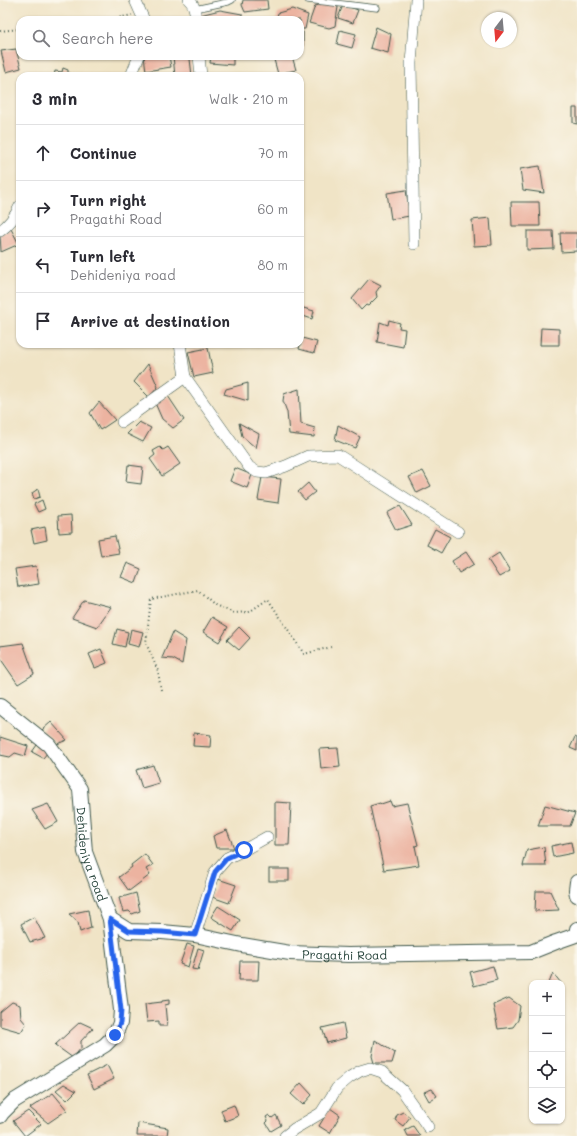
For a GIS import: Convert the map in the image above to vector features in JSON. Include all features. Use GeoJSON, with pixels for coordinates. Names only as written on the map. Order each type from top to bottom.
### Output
{"type":"FeatureCollection","features":[{"type":"Feature","properties":{"kind":"street"},"geometry":{"type":"LineString","coordinates":[[135,0],[142,16]]}},
{"type":"Feature","properties":{"kind":"street"},"geometry":{"type":"LineString","coordinates":[[414,244],[411,63],[416,0]]}},
{"type":"Feature","properties":{"kind":"street"},"geometry":{"type":"LineString","coordinates":[[132,72],[137,60]]}},
{"type":"Feature","properties":{"kind":"street"},"geometry":{"type":"LineString","coordinates":[[199,60],[201,72]]}},
{"type":"Feature","properties":{"kind":"street"},"geometry":{"type":"LineString","coordinates":[[0,231],[8,225],[16,216]]}},
{"type":"Feature","properties":{"kind":"street"},"geometry":{"type":"LineString","coordinates":[[181,348],[185,377],[249,467],[257,472],[266,473],[308,456],[338,455],[458,532]]}},
{"type":"Feature","properties":{"kind":"street"},"geometry":{"type":"LineString","coordinates":[[122,422],[185,377]]}},
{"type":"Feature","properties":{"kind":"street","name":"Dehideniya road"},"geometry":{"type":"LineString","coordinates":[[0,706],[49,745],[80,789],[85,852],[110,919],[121,1010],[120,1023],[115,1035],[105,1045],[14,1102],[0,1116]]}},
{"type":"Feature","properties":{"kind":"street"},"geometry":{"type":"LineString","coordinates":[[195,935],[215,872],[227,858],[267,837]]}},
{"type":"Feature","properties":{"kind":"street"},"geometry":{"type":"LineString","coordinates":[[577,882],[577,895]]}},
{"type":"Feature","properties":{"kind":"street","name":"Pragathi Road"},"geometry":{"type":"LineString","coordinates":[[110,919],[129,931],[195,935],[290,953],[348,955],[531,952],[576,936],[577,929]]}},
{"type":"Feature","properties":{"kind":"street"},"geometry":{"type":"LineString","coordinates":[[286,1136],[294,1129],[321,1113],[337,1088],[350,1077],[360,1070],[370,1068],[382,1072],[402,1090],[428,1128]]}},
{"type":"Feature","properties":{"kind":"lane"},"geometry":{"type":"LineString","coordinates":[[193,10],[232,0]]}},
{"type":"Feature","properties":{"kind":"lane"},"geometry":{"type":"LineString","coordinates":[[308,0],[377,8]]}},
{"type":"Feature","properties":{"kind":"path"},"geometry":{"type":"LineString","coordinates":[[0,30],[16,29]]}},
{"type":"Feature","properties":{"kind":"path"},"geometry":{"type":"LineString","coordinates":[[161,690],[158,671],[146,643],[151,599],[198,590],[215,605],[234,613],[249,612],[268,599],[304,654],[331,647]]}},
{"type":"Feature","properties":{"kind":"building"},"geometry":{"type":"Polygon","coordinates":[[[243,0],[267,0],[268,9],[245,12],[242,5],[243,0]]]}},
{"type":"Feature","properties":{"kind":"building"},"geometry":{"type":"Polygon","coordinates":[[[327,3],[338,7],[335,26],[329,28],[309,23],[315,6],[327,3]]]}},
{"type":"Feature","properties":{"kind":"building"},"geometry":{"type":"Polygon","coordinates":[[[343,5],[358,10],[353,23],[338,18],[343,5]]]}},
{"type":"Feature","properties":{"kind":"building"},"geometry":{"type":"Polygon","coordinates":[[[292,9],[308,15],[305,29],[304,16],[277,16],[278,13],[292,9]]]}},
{"type":"Feature","properties":{"kind":"building"},"geometry":{"type":"Polygon","coordinates":[[[220,10],[242,14],[242,16],[200,16],[220,10]]]}},
{"type":"Feature","properties":{"kind":"building"},"geometry":{"type":"Polygon","coordinates":[[[376,27],[391,34],[388,53],[370,48],[376,27]]]}},
{"type":"Feature","properties":{"kind":"building"},"geometry":{"type":"Polygon","coordinates":[[[340,30],[356,34],[352,48],[337,44],[340,30]]]}},
{"type":"Feature","properties":{"kind":"building"},"geometry":{"type":"Polygon","coordinates":[[[16,49],[16,60],[19,60],[21,68],[6,72],[1,51],[16,49]]]}},
{"type":"Feature","properties":{"kind":"building"},"geometry":{"type":"Polygon","coordinates":[[[145,60],[170,60],[171,67],[146,71],[145,60]]]}},
{"type":"Feature","properties":{"kind":"building"},"geometry":{"type":"Polygon","coordinates":[[[173,60],[190,60],[192,72],[175,72],[173,60]]]}},
{"type":"Feature","properties":{"kind":"building"},"geometry":{"type":"Polygon","coordinates":[[[210,60],[233,60],[233,65],[210,63],[210,60]]]}},
{"type":"Feature","properties":{"kind":"building"},"geometry":{"type":"Polygon","coordinates":[[[274,60],[293,60],[296,70],[277,72],[274,60]]]}},
{"type":"Feature","properties":{"kind":"building"},"geometry":{"type":"Polygon","coordinates":[[[63,68],[68,70],[68,72],[62,72],[63,68]]]}},
{"type":"Feature","properties":{"kind":"building"},"geometry":{"type":"Polygon","coordinates":[[[573,108],[577,108],[577,124],[573,123],[573,108]]]}},
{"type":"Feature","properties":{"kind":"building"},"geometry":{"type":"Polygon","coordinates":[[[540,166],[544,193],[523,190],[520,169],[540,166]]]}},
{"type":"Feature","properties":{"kind":"building"},"geometry":{"type":"Polygon","coordinates":[[[406,190],[410,216],[391,219],[387,193],[406,190]]]}},
{"type":"Feature","properties":{"kind":"building"},"geometry":{"type":"Polygon","coordinates":[[[511,202],[539,202],[540,226],[512,226],[511,202]]]}},
{"type":"Feature","properties":{"kind":"building"},"geometry":{"type":"Polygon","coordinates":[[[490,218],[492,245],[474,246],[472,220],[490,218]]]}},
{"type":"Feature","properties":{"kind":"building"},"geometry":{"type":"Polygon","coordinates":[[[11,229],[16,238],[16,245],[1,252],[0,234],[11,229]]]}},
{"type":"Feature","properties":{"kind":"building"},"geometry":{"type":"Polygon","coordinates":[[[527,231],[553,231],[554,249],[527,250],[527,231]]]}},
{"type":"Feature","properties":{"kind":"building"},"geometry":{"type":"Polygon","coordinates":[[[560,233],[577,233],[577,251],[561,252],[560,233]]]}},
{"type":"Feature","properties":{"kind":"building"},"geometry":{"type":"Polygon","coordinates":[[[369,279],[381,285],[376,292],[377,297],[368,306],[366,305],[361,310],[352,299],[369,279]]]}},
{"type":"Feature","properties":{"kind":"building"},"geometry":{"type":"Polygon","coordinates":[[[304,308],[314,311],[312,319],[304,316],[304,308]]]}},
{"type":"Feature","properties":{"kind":"building"},"geometry":{"type":"Polygon","coordinates":[[[389,320],[400,323],[399,328],[405,329],[403,347],[377,342],[380,322],[388,325],[389,320]]]}},
{"type":"Feature","properties":{"kind":"building"},"geometry":{"type":"Polygon","coordinates":[[[541,328],[559,329],[559,345],[540,345],[541,328]]]}},
{"type":"Feature","properties":{"kind":"building"},"geometry":{"type":"Polygon","coordinates":[[[304,339],[317,342],[314,353],[299,349],[304,348],[304,339]]]}},
{"type":"Feature","properties":{"kind":"building"},"geometry":{"type":"Polygon","coordinates":[[[208,348],[213,373],[194,377],[188,352],[208,348]]]}},
{"type":"Feature","properties":{"kind":"building"},"geometry":{"type":"Polygon","coordinates":[[[148,364],[158,387],[149,397],[134,382],[148,364]]]}},
{"type":"Feature","properties":{"kind":"building"},"geometry":{"type":"Polygon","coordinates":[[[248,383],[248,401],[224,394],[226,389],[248,383]]]}},
{"type":"Feature","properties":{"kind":"building"},"geometry":{"type":"Polygon","coordinates":[[[299,389],[301,424],[315,428],[314,437],[289,434],[287,412],[283,401],[284,394],[299,389]]]}},
{"type":"Feature","properties":{"kind":"building"},"geometry":{"type":"Polygon","coordinates":[[[168,396],[184,420],[173,428],[162,419],[155,403],[168,396]]]}},
{"type":"Feature","properties":{"kind":"building"},"geometry":{"type":"Polygon","coordinates":[[[99,402],[115,420],[100,430],[90,413],[99,402]]]}},
{"type":"Feature","properties":{"kind":"building"},"geometry":{"type":"Polygon","coordinates":[[[139,422],[151,428],[143,442],[127,434],[139,422]]]}},
{"type":"Feature","properties":{"kind":"building"},"geometry":{"type":"Polygon","coordinates":[[[239,423],[259,434],[256,448],[242,436],[239,423]]]}},
{"type":"Feature","properties":{"kind":"building"},"geometry":{"type":"Polygon","coordinates":[[[338,425],[360,437],[355,448],[335,440],[338,425]]]}},
{"type":"Feature","properties":{"kind":"building"},"geometry":{"type":"Polygon","coordinates":[[[160,447],[163,450],[168,447],[180,464],[162,476],[150,459],[155,455],[153,451],[160,447]]]}},
{"type":"Feature","properties":{"kind":"building"},"geometry":{"type":"Polygon","coordinates":[[[128,465],[143,467],[141,484],[126,482],[128,465]]]}},
{"type":"Feature","properties":{"kind":"building"},"geometry":{"type":"Polygon","coordinates":[[[235,468],[252,475],[247,488],[230,481],[235,468]]]}},
{"type":"Feature","properties":{"kind":"building"},"geometry":{"type":"Polygon","coordinates":[[[423,471],[431,486],[417,493],[409,477],[423,471]]]}},
{"type":"Feature","properties":{"kind":"building"},"geometry":{"type":"Polygon","coordinates":[[[262,477],[281,479],[278,503],[258,500],[262,477]]]}},
{"type":"Feature","properties":{"kind":"building"},"geometry":{"type":"Polygon","coordinates":[[[308,483],[315,492],[305,500],[298,492],[308,483]]]}},
{"type":"Feature","properties":{"kind":"building"},"geometry":{"type":"Polygon","coordinates":[[[38,489],[40,497],[34,499],[32,493],[38,489]]]}},
{"type":"Feature","properties":{"kind":"building"},"geometry":{"type":"Polygon","coordinates":[[[42,500],[45,509],[38,512],[34,504],[42,500]]]}},
{"type":"Feature","properties":{"kind":"building"},"geometry":{"type":"Polygon","coordinates":[[[400,506],[412,525],[396,530],[387,513],[400,506]]]}},
{"type":"Feature","properties":{"kind":"building"},"geometry":{"type":"Polygon","coordinates":[[[71,515],[72,532],[59,533],[58,516],[71,515]]]}},
{"type":"Feature","properties":{"kind":"building"},"geometry":{"type":"Polygon","coordinates":[[[45,527],[47,540],[34,543],[31,530],[45,527]]]}},
{"type":"Feature","properties":{"kind":"building"},"geometry":{"type":"Polygon","coordinates":[[[435,529],[450,537],[441,553],[427,545],[435,529]]]}},
{"type":"Feature","properties":{"kind":"building"},"geometry":{"type":"Polygon","coordinates":[[[115,536],[119,553],[101,556],[98,539],[115,536]]]}},
{"type":"Feature","properties":{"kind":"building"},"geometry":{"type":"Polygon","coordinates":[[[466,552],[474,564],[459,573],[452,561],[466,552]]]}},
{"type":"Feature","properties":{"kind":"building"},"geometry":{"type":"Polygon","coordinates":[[[499,553],[510,571],[499,577],[488,560],[499,553]]]}},
{"type":"Feature","properties":{"kind":"building"},"geometry":{"type":"Polygon","coordinates":[[[127,563],[141,569],[136,583],[121,577],[127,563]]]}},
{"type":"Feature","properties":{"kind":"building"},"geometry":{"type":"Polygon","coordinates":[[[36,566],[39,584],[18,587],[15,569],[36,566]]]}},
{"type":"Feature","properties":{"kind":"building"},"geometry":{"type":"Polygon","coordinates":[[[84,600],[111,607],[97,627],[72,618],[84,600]]]}},
{"type":"Feature","properties":{"kind":"building"},"geometry":{"type":"Polygon","coordinates":[[[212,617],[228,627],[219,642],[203,632],[212,617]]]}},
{"type":"Feature","properties":{"kind":"building"},"geometry":{"type":"Polygon","coordinates":[[[239,627],[250,638],[239,650],[227,640],[239,627]]]}},
{"type":"Feature","properties":{"kind":"building"},"geometry":{"type":"Polygon","coordinates":[[[117,629],[128,632],[125,647],[113,644],[117,629]]]}},
{"type":"Feature","properties":{"kind":"building"},"geometry":{"type":"Polygon","coordinates":[[[131,629],[143,632],[139,647],[128,644],[131,629]]]}},
{"type":"Feature","properties":{"kind":"building"},"geometry":{"type":"Polygon","coordinates":[[[173,632],[186,640],[182,664],[173,659],[162,658],[173,632]]]}},
{"type":"Feature","properties":{"kind":"building"},"geometry":{"type":"Polygon","coordinates":[[[23,643],[34,674],[18,684],[0,658],[0,646],[23,643]]]}},
{"type":"Feature","properties":{"kind":"building"},"geometry":{"type":"Polygon","coordinates":[[[101,649],[107,663],[95,668],[89,654],[101,649]]]}},
{"type":"Feature","properties":{"kind":"building"},"geometry":{"type":"Polygon","coordinates":[[[51,722],[67,740],[57,744],[42,730],[51,722]]]}},
{"type":"Feature","properties":{"kind":"building"},"geometry":{"type":"Polygon","coordinates":[[[194,733],[211,735],[210,747],[193,746],[194,733]]]}},
{"type":"Feature","properties":{"kind":"building"},"geometry":{"type":"Polygon","coordinates":[[[0,737],[28,746],[25,756],[15,753],[10,757],[0,755],[0,737]]]}},
{"type":"Feature","properties":{"kind":"building"},"geometry":{"type":"Polygon","coordinates":[[[575,737],[577,738],[577,751],[570,748],[575,737]]]}},
{"type":"Feature","properties":{"kind":"building"},"geometry":{"type":"Polygon","coordinates":[[[37,745],[48,752],[43,758],[32,752],[37,745]]]}},
{"type":"Feature","properties":{"kind":"building"},"geometry":{"type":"Polygon","coordinates":[[[338,748],[340,767],[321,769],[319,749],[338,748]]]}},
{"type":"Feature","properties":{"kind":"building"},"geometry":{"type":"Polygon","coordinates":[[[153,765],[159,783],[142,788],[136,770],[153,765]]]}},
{"type":"Feature","properties":{"kind":"building"},"geometry":{"type":"Polygon","coordinates":[[[390,801],[392,806],[407,803],[418,845],[415,846],[419,865],[384,870],[370,806],[390,801]]]}},
{"type":"Feature","properties":{"kind":"building"},"geometry":{"type":"Polygon","coordinates":[[[275,802],[291,803],[289,845],[275,845],[275,802]]]}},
{"type":"Feature","properties":{"kind":"building"},"geometry":{"type":"Polygon","coordinates":[[[48,804],[58,822],[45,829],[32,810],[48,804]]]}},
{"type":"Feature","properties":{"kind":"building"},"geometry":{"type":"Polygon","coordinates":[[[545,805],[575,813],[570,826],[538,826],[545,805]]]}},
{"type":"Feature","properties":{"kind":"building"},"geometry":{"type":"Polygon","coordinates":[[[227,830],[234,848],[216,848],[213,836],[227,830]]]}},
{"type":"Feature","properties":{"kind":"building"},"geometry":{"type":"Polygon","coordinates":[[[571,842],[573,853],[553,857],[551,846],[571,842]]]}},
{"type":"Feature","properties":{"kind":"building"},"geometry":{"type":"Polygon","coordinates":[[[544,847],[546,866],[523,866],[527,850],[544,847]]]}},
{"type":"Feature","properties":{"kind":"building"},"geometry":{"type":"Polygon","coordinates":[[[145,854],[153,865],[146,869],[150,875],[129,891],[119,877],[145,854]]]}},
{"type":"Feature","properties":{"kind":"building"},"geometry":{"type":"Polygon","coordinates":[[[269,869],[289,869],[289,881],[269,881],[269,869]]]}},
{"type":"Feature","properties":{"kind":"building"},"geometry":{"type":"Polygon","coordinates":[[[218,879],[236,885],[229,903],[212,897],[218,879]]]}},
{"type":"Feature","properties":{"kind":"building"},"geometry":{"type":"Polygon","coordinates":[[[536,891],[550,891],[559,910],[535,911],[536,891]]]}},
{"type":"Feature","properties":{"kind":"building"},"geometry":{"type":"Polygon","coordinates":[[[136,893],[140,911],[132,914],[129,911],[123,912],[119,898],[136,893]]]}},
{"type":"Feature","properties":{"kind":"building"},"geometry":{"type":"Polygon","coordinates":[[[218,906],[240,920],[233,931],[211,917],[218,906]]]}},
{"type":"Feature","properties":{"kind":"building"},"geometry":{"type":"Polygon","coordinates":[[[88,910],[91,928],[80,932],[78,922],[69,914],[88,910]]]}},
{"type":"Feature","properties":{"kind":"building"},"geometry":{"type":"Polygon","coordinates":[[[34,917],[45,938],[30,942],[21,924],[34,917]]]}},
{"type":"Feature","properties":{"kind":"building"},"geometry":{"type":"Polygon","coordinates":[[[187,944],[194,946],[188,967],[180,964],[187,944]]]}},
{"type":"Feature","properties":{"kind":"building"},"geometry":{"type":"Polygon","coordinates":[[[198,948],[204,950],[198,970],[192,969],[198,948]]]}},
{"type":"Feature","properties":{"kind":"building"},"geometry":{"type":"Polygon","coordinates":[[[240,961],[259,961],[258,980],[239,980],[240,961]]]}},
{"type":"Feature","properties":{"kind":"building"},"geometry":{"type":"Polygon","coordinates":[[[493,966],[497,980],[474,986],[470,972],[493,966]]]}},
{"type":"Feature","properties":{"kind":"building"},"geometry":{"type":"Polygon","coordinates":[[[553,973],[559,980],[550,980],[553,973]]]}},
{"type":"Feature","properties":{"kind":"building"},"geometry":{"type":"Polygon","coordinates":[[[509,998],[520,1006],[518,1020],[513,1027],[498,1029],[493,1005],[509,998]]]}},
{"type":"Feature","properties":{"kind":"building"},"geometry":{"type":"Polygon","coordinates":[[[169,1000],[169,1004],[165,1005],[167,1026],[159,1026],[159,1021],[147,1022],[145,1004],[169,1000]]]}},
{"type":"Feature","properties":{"kind":"building"},"geometry":{"type":"Polygon","coordinates":[[[12,1002],[20,1005],[21,1018],[26,1024],[21,1032],[0,1026],[0,1012],[12,1002]]]}},
{"type":"Feature","properties":{"kind":"building"},"geometry":{"type":"Polygon","coordinates":[[[80,1022],[93,1028],[81,1041],[81,1048],[73,1058],[55,1045],[80,1022]]]}},
{"type":"Feature","properties":{"kind":"building"},"geometry":{"type":"Polygon","coordinates":[[[343,1023],[346,1038],[327,1043],[322,1028],[343,1023]]]}},
{"type":"Feature","properties":{"kind":"building"},"geometry":{"type":"Polygon","coordinates":[[[375,1040],[395,1053],[392,1063],[374,1063],[372,1056],[375,1040]]]}},
{"type":"Feature","properties":{"kind":"building"},"geometry":{"type":"Polygon","coordinates":[[[107,1065],[114,1079],[94,1089],[87,1075],[107,1065]]]}},
{"type":"Feature","properties":{"kind":"building"},"geometry":{"type":"Polygon","coordinates":[[[301,1083],[312,1095],[303,1105],[291,1094],[301,1083]]]}},
{"type":"Feature","properties":{"kind":"building"},"geometry":{"type":"Polygon","coordinates":[[[64,1084],[76,1091],[67,1100],[56,1090],[64,1084]]]}},
{"type":"Feature","properties":{"kind":"building"},"geometry":{"type":"Polygon","coordinates":[[[432,1089],[437,1096],[429,1101],[424,1092],[432,1089]]]}},
{"type":"Feature","properties":{"kind":"building"},"geometry":{"type":"Polygon","coordinates":[[[53,1093],[67,1110],[48,1123],[30,1108],[53,1093]]]}},
{"type":"Feature","properties":{"kind":"building"},"geometry":{"type":"Polygon","coordinates":[[[234,1105],[238,1116],[225,1121],[221,1110],[234,1105]]]}},
{"type":"Feature","properties":{"kind":"building"},"geometry":{"type":"Polygon","coordinates":[[[330,1108],[340,1115],[330,1133],[319,1126],[330,1108]]]}},
{"type":"Feature","properties":{"kind":"building"},"geometry":{"type":"Polygon","coordinates":[[[28,1111],[41,1124],[25,1136],[13,1121],[28,1111]]]}},
{"type":"Feature","properties":{"kind":"building"},"geometry":{"type":"Polygon","coordinates":[[[403,1112],[410,1117],[403,1126],[395,1120],[397,1115],[403,1112]]]}},
{"type":"Feature","properties":{"kind":"building"},"geometry":{"type":"Polygon","coordinates":[[[269,1115],[272,1118],[276,1115],[281,1125],[271,1131],[266,1123],[268,1121],[266,1117],[269,1115]]]}},
{"type":"Feature","properties":{"kind":"building"},"geometry":{"type":"Polygon","coordinates":[[[138,1123],[168,1128],[167,1136],[137,1136],[138,1123]]]}},
{"type":"Feature","properties":{"kind":"building"},"geometry":{"type":"Polygon","coordinates":[[[413,1126],[420,1136],[408,1136],[405,1130],[413,1126]]]}},
{"type":"Feature","properties":{"kind":"route"},"geometry":{"type":"LineString","coordinates":[[115,1035],[120,1023],[121,1010],[110,919],[129,931],[195,935],[215,872],[227,858],[244,850]]}}]}
